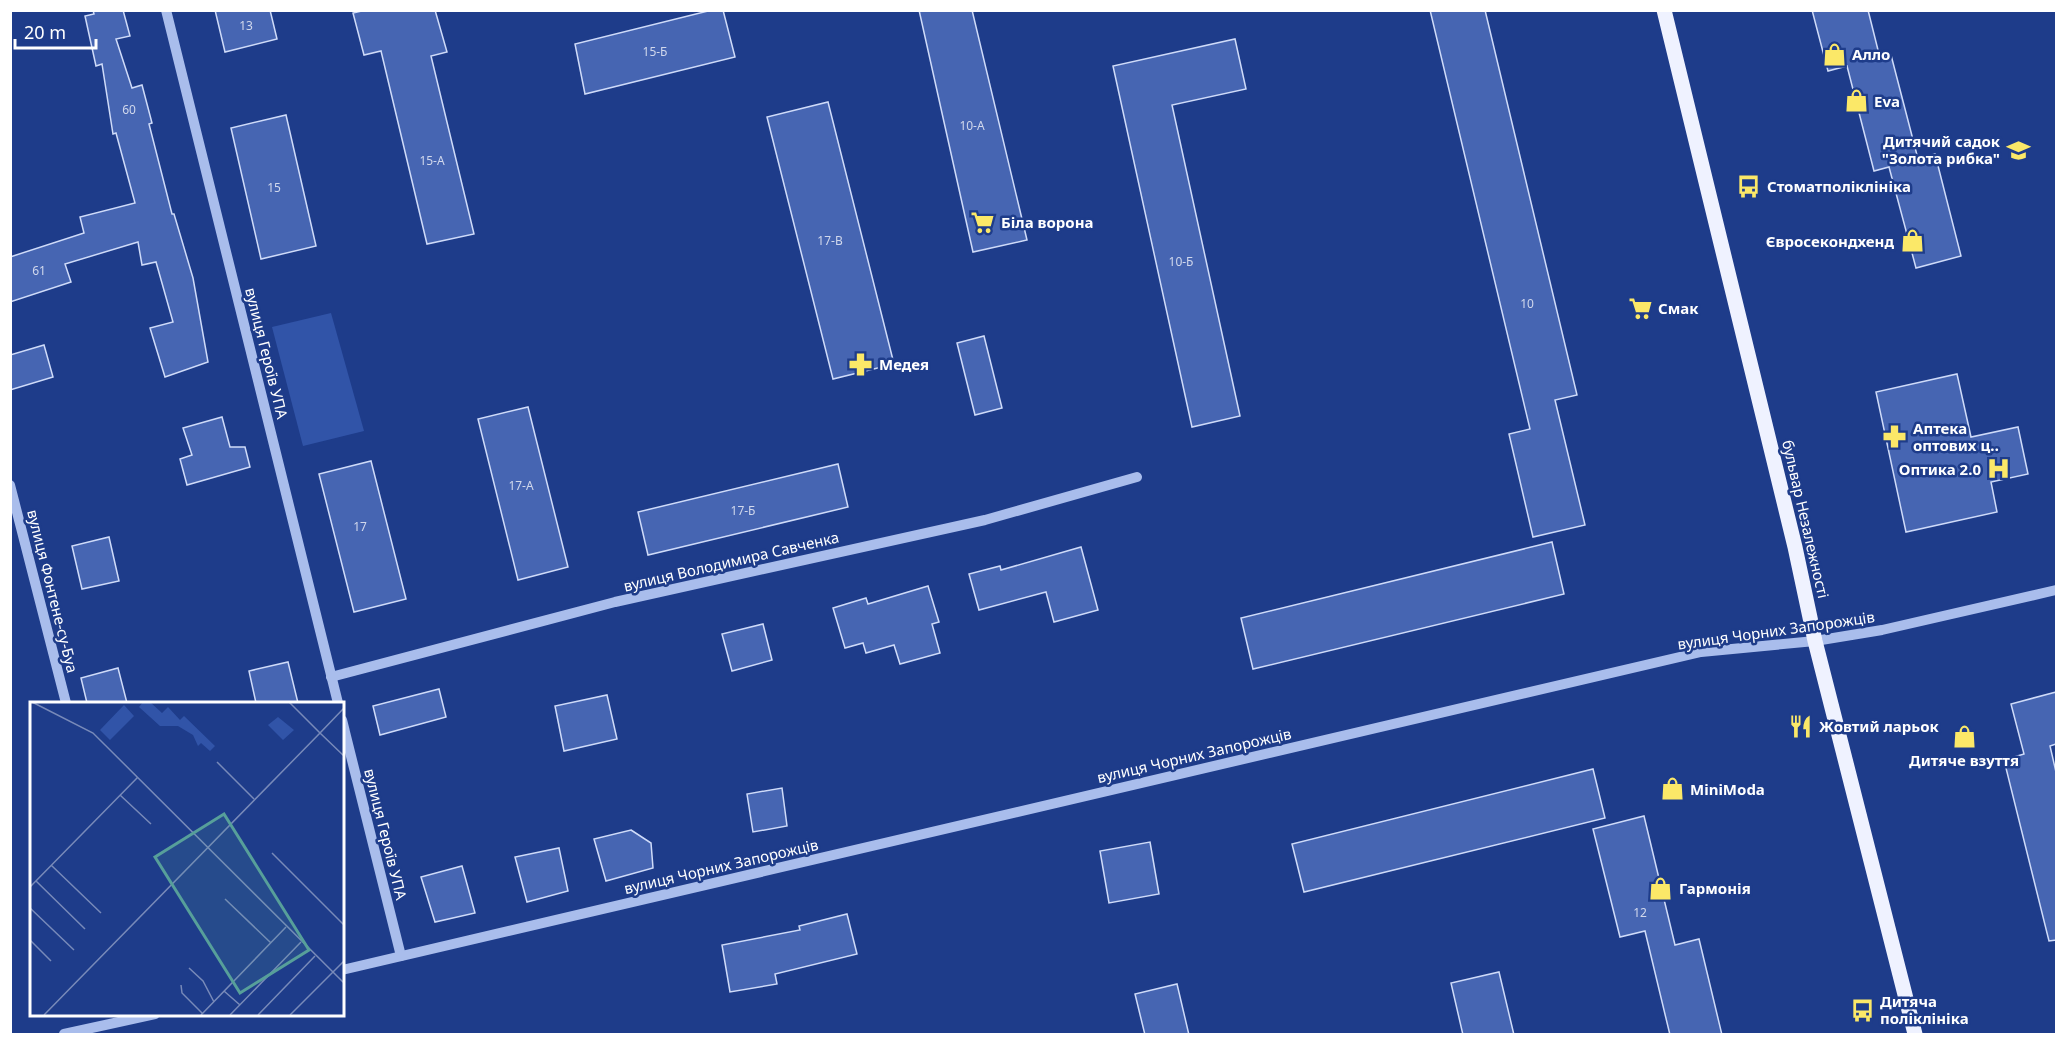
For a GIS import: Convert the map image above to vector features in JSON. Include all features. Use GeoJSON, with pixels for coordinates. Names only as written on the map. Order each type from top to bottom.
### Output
{"type":"FeatureCollection","features":[{"type":"Feature","properties":{"kind":"main road","name":"бульвар Незалежності"},"geometry":{"type":"LineString","coordinates":[[1664,10],[1793,536],[1815,641],[1916,1035]]}},
{"type":"Feature","properties":{"kind":"street","name":"вулиця Героїв УПА"},"geometry":{"type":"LineString","coordinates":[[166,10],[338,702]]}},
{"type":"Feature","properties":{"kind":"street","name":"вулиця Володимира Савченка"},"geometry":{"type":"LineString","coordinates":[[331,676],[615,602],[985,520],[1137,477]]}},
{"type":"Feature","properties":{"kind":"street","name":"вулиця Фонтене-су-Буа"},"geometry":{"type":"LineString","coordinates":[[10,485],[66,702]]}},
{"type":"Feature","properties":{"kind":"street","name":"вулиця Чорних Запорожців"},"geometry":{"type":"LineString","coordinates":[[344,970],[1701,652],[1815,641],[1882,630],[2056,590]]}},
{"type":"Feature","properties":{"kind":"street","name":"вулиця Героїв УПА"},"geometry":{"type":"LineString","coordinates":[[344,728],[401,956]]}},
{"type":"Feature","properties":{"kind":"street"},"geometry":{"type":"LineString","coordinates":[[64,1035],[144,1015]]}},
{"type":"Feature","properties":{"kind":"shaded area"},"geometry":{"type":"Polygon","coordinates":[[[331,313],[364,431],[303,446],[272,327],[331,313]]]}},
{"type":"Feature","properties":{"kind":"building"},"geometry":{"type":"Polygon","coordinates":[[[93,10],[123,10],[130,36],[116,39],[132,88],[142,85],[152,123],[149,124],[172,214],[174,214],[193,278],[208,362],[165,377],[150,328],[173,322],[156,262],[142,265],[138,242],[65,264],[71,282],[10,302],[10,257],[84,233],[80,217],[135,203],[116,133],[113,134],[102,64],[96,66],[85,16],[94,14],[93,10]]]}},
{"type":"Feature","properties":{"kind":"building"},"geometry":{"type":"Polygon","coordinates":[[[215,10],[270,10],[277,39],[225,52],[215,10]]]}},
{"type":"Feature","properties":{"kind":"building"},"geometry":{"type":"Polygon","coordinates":[[[366,10],[435,10],[447,52],[431,56],[474,234],[427,244],[381,51],[364,55],[353,13],[366,10]]]}},
{"type":"Feature","properties":{"kind":"building"},"geometry":{"type":"Polygon","coordinates":[[[712,10],[723,10],[735,57],[585,94],[575,44],[712,10]]]}},
{"type":"Feature","properties":{"kind":"building"},"geometry":{"type":"Polygon","coordinates":[[[919,10],[972,10],[1027,240],[973,252],[919,10]]]}},
{"type":"Feature","properties":{"kind":"building"},"geometry":{"type":"Polygon","coordinates":[[[1430,10],[1485,10],[1577,395],[1555,400],[1585,525],[1533,537],[1509,434],[1530,429],[1430,10]]]}},
{"type":"Feature","properties":{"kind":"building"},"geometry":{"type":"Polygon","coordinates":[[[1812,10],[1868,10],[1880,58],[1891,55],[1918,159],[1935,154],[1961,256],[1916,268],[1889,167],[1874,171],[1847,66],[1828,71],[1812,10]]]}},
{"type":"Feature","properties":{"kind":"building"},"geometry":{"type":"Polygon","coordinates":[[[1235,39],[1246,89],[1172,105],[1240,416],[1192,427],[1113,66],[1235,39]]]}},
{"type":"Feature","properties":{"kind":"building"},"geometry":{"type":"Polygon","coordinates":[[[828,102],[894,364],[833,379],[767,117],[828,102]]]}},
{"type":"Feature","properties":{"kind":"building"},"geometry":{"type":"Polygon","coordinates":[[[286,115],[316,246],[261,259],[231,128],[286,115]]]}},
{"type":"Feature","properties":{"kind":"building"},"geometry":{"type":"Polygon","coordinates":[[[984,336],[1002,408],[975,415],[957,343],[984,336]]]}},
{"type":"Feature","properties":{"kind":"building"},"geometry":{"type":"Polygon","coordinates":[[[44,345],[53,377],[10,390],[10,355],[44,345]]]}},
{"type":"Feature","properties":{"kind":"building"},"geometry":{"type":"Polygon","coordinates":[[[1957,374],[1971,437],[2018,427],[2028,474],[1991,482],[1997,512],[1906,532],[1876,392],[1957,374]]]}},
{"type":"Feature","properties":{"kind":"building"},"geometry":{"type":"Polygon","coordinates":[[[528,407],[568,567],[518,580],[478,419],[528,407]]]}},
{"type":"Feature","properties":{"kind":"building"},"geometry":{"type":"Polygon","coordinates":[[[222,417],[230,447],[245,447],[250,467],[187,485],[180,459],[192,455],[183,428],[222,417]]]}},
{"type":"Feature","properties":{"kind":"building"},"geometry":{"type":"Polygon","coordinates":[[[371,461],[406,599],[354,612],[319,474],[371,461]]]}},
{"type":"Feature","properties":{"kind":"building"},"geometry":{"type":"Polygon","coordinates":[[[838,464],[848,507],[648,555],[638,512],[838,464]]]}},
{"type":"Feature","properties":{"kind":"building"},"geometry":{"type":"Polygon","coordinates":[[[109,537],[119,581],[82,589],[72,546],[109,537]]]}},
{"type":"Feature","properties":{"kind":"building"},"geometry":{"type":"Polygon","coordinates":[[[1552,542],[1564,594],[1253,669],[1241,618],[1552,542]]]}},
{"type":"Feature","properties":{"kind":"building"},"geometry":{"type":"Polygon","coordinates":[[[1081,547],[1098,610],[1054,622],[1046,592],[979,610],[969,574],[1000,566],[1001,570],[1081,547]]]}},
{"type":"Feature","properties":{"kind":"building"},"geometry":{"type":"Polygon","coordinates":[[[928,586],[939,622],[932,624],[940,653],[900,664],[894,645],[866,653],[863,643],[845,648],[833,608],[866,598],[868,604],[928,586]]]}},
{"type":"Feature","properties":{"kind":"building"},"geometry":{"type":"Polygon","coordinates":[[[763,624],[772,660],[732,671],[722,634],[763,624]]]}},
{"type":"Feature","properties":{"kind":"building"},"geometry":{"type":"Polygon","coordinates":[[[288,662],[298,702],[256,702],[249,671],[288,662]]]}},
{"type":"Feature","properties":{"kind":"building"},"geometry":{"type":"Polygon","coordinates":[[[118,668],[127,702],[87,702],[81,678],[118,668]]]}},
{"type":"Feature","properties":{"kind":"building"},"geometry":{"type":"Polygon","coordinates":[[[439,689],[446,717],[380,735],[373,706],[439,689]]]}},
{"type":"Feature","properties":{"kind":"building"},"geometry":{"type":"Polygon","coordinates":[[[2056,692],[2056,744],[2050,746],[2056,772],[2056,940],[2049,941],[2004,760],[2024,754],[2011,704],[2056,692]]]}},
{"type":"Feature","properties":{"kind":"building"},"geometry":{"type":"Polygon","coordinates":[[[607,695],[617,739],[564,751],[555,706],[607,695]]]}},
{"type":"Feature","properties":{"kind":"building"},"geometry":{"type":"Polygon","coordinates":[[[1593,769],[1605,818],[1304,892],[1292,844],[1593,769]]]}},
{"type":"Feature","properties":{"kind":"building"},"geometry":{"type":"Polygon","coordinates":[[[782,788],[787,826],[753,832],[747,794],[782,788]]]}},
{"type":"Feature","properties":{"kind":"building"},"geometry":{"type":"Polygon","coordinates":[[[1644,816],[1675,945],[1699,939],[1722,1035],[1670,1035],[1645,931],[1620,937],[1593,829],[1644,816]]]}},
{"type":"Feature","properties":{"kind":"building"},"geometry":{"type":"Polygon","coordinates":[[[631,830],[651,843],[653,868],[606,881],[594,839],[631,830]]]}},
{"type":"Feature","properties":{"kind":"building"},"geometry":{"type":"Polygon","coordinates":[[[1150,842],[1159,894],[1109,903],[1100,851],[1150,842]]]}},
{"type":"Feature","properties":{"kind":"building"},"geometry":{"type":"Polygon","coordinates":[[[559,848],[568,891],[527,902],[515,857],[559,848]]]}},
{"type":"Feature","properties":{"kind":"building"},"geometry":{"type":"Polygon","coordinates":[[[462,866],[475,913],[435,922],[421,877],[462,866]]]}},
{"type":"Feature","properties":{"kind":"building"},"geometry":{"type":"Polygon","coordinates":[[[847,914],[857,954],[775,974],[777,984],[730,992],[722,945],[800,930],[799,926],[847,914]]]}},
{"type":"Feature","properties":{"kind":"building"},"geometry":{"type":"Polygon","coordinates":[[[1499,972],[1514,1035],[1463,1035],[1451,983],[1499,972]]]}},
{"type":"Feature","properties":{"kind":"building"},"geometry":{"type":"Polygon","coordinates":[[[1177,984],[1189,1035],[1145,1035],[1135,994],[1177,984]]]}},
{"type":"Feature","properties":{"kind":"place","name":"Алло"},"geometry":{"type":"Point","coordinates":[1834,54]}},
{"type":"Feature","properties":{"kind":"place","name":"Eva"},"geometry":{"type":"Point","coordinates":[1856,101]}},
{"type":"Feature","properties":{"kind":"place","name":"Дитячий садок \"Золота рибка\""},"geometry":{"type":"Point","coordinates":[2018,150]}},
{"type":"Feature","properties":{"kind":"place","name":"Стоматполіклініка"},"geometry":{"type":"Point","coordinates":[1749,186]}},
{"type":"Feature","properties":{"kind":"place","name":"Біла ворона"},"geometry":{"type":"Point","coordinates":[983,222]}},
{"type":"Feature","properties":{"kind":"place","name":"Євросекондхенд"},"geometry":{"type":"Point","coordinates":[1912,241]}},
{"type":"Feature","properties":{"kind":"place","name":"Смак"},"geometry":{"type":"Point","coordinates":[1640,308]}},
{"type":"Feature","properties":{"kind":"place","name":"Медея"},"geometry":{"type":"Point","coordinates":[861,364]}},
{"type":"Feature","properties":{"kind":"place","name":"Аптека оптових ц‥"},"geometry":{"type":"Point","coordinates":[1895,437]}},
{"type":"Feature","properties":{"kind":"place","name":"Оптика 2.0"},"geometry":{"type":"Point","coordinates":[1999,469]}},
{"type":"Feature","properties":{"kind":"place","name":"Жовтий ларьок"},"geometry":{"type":"Point","coordinates":[1801,726]}},
{"type":"Feature","properties":{"kind":"place","name":"Дитяче взуття"},"geometry":{"type":"Point","coordinates":[1964,736]}},
{"type":"Feature","properties":{"kind":"place","name":"MiniModa"},"geometry":{"type":"Point","coordinates":[1672,789]}},
{"type":"Feature","properties":{"kind":"place","name":"Гармонія"},"geometry":{"type":"Point","coordinates":[1661,888]}},
{"type":"Feature","properties":{"kind":"place","name":"Дитяча поліклініка"},"geometry":{"type":"Point","coordinates":[1862,1010]}}]}
